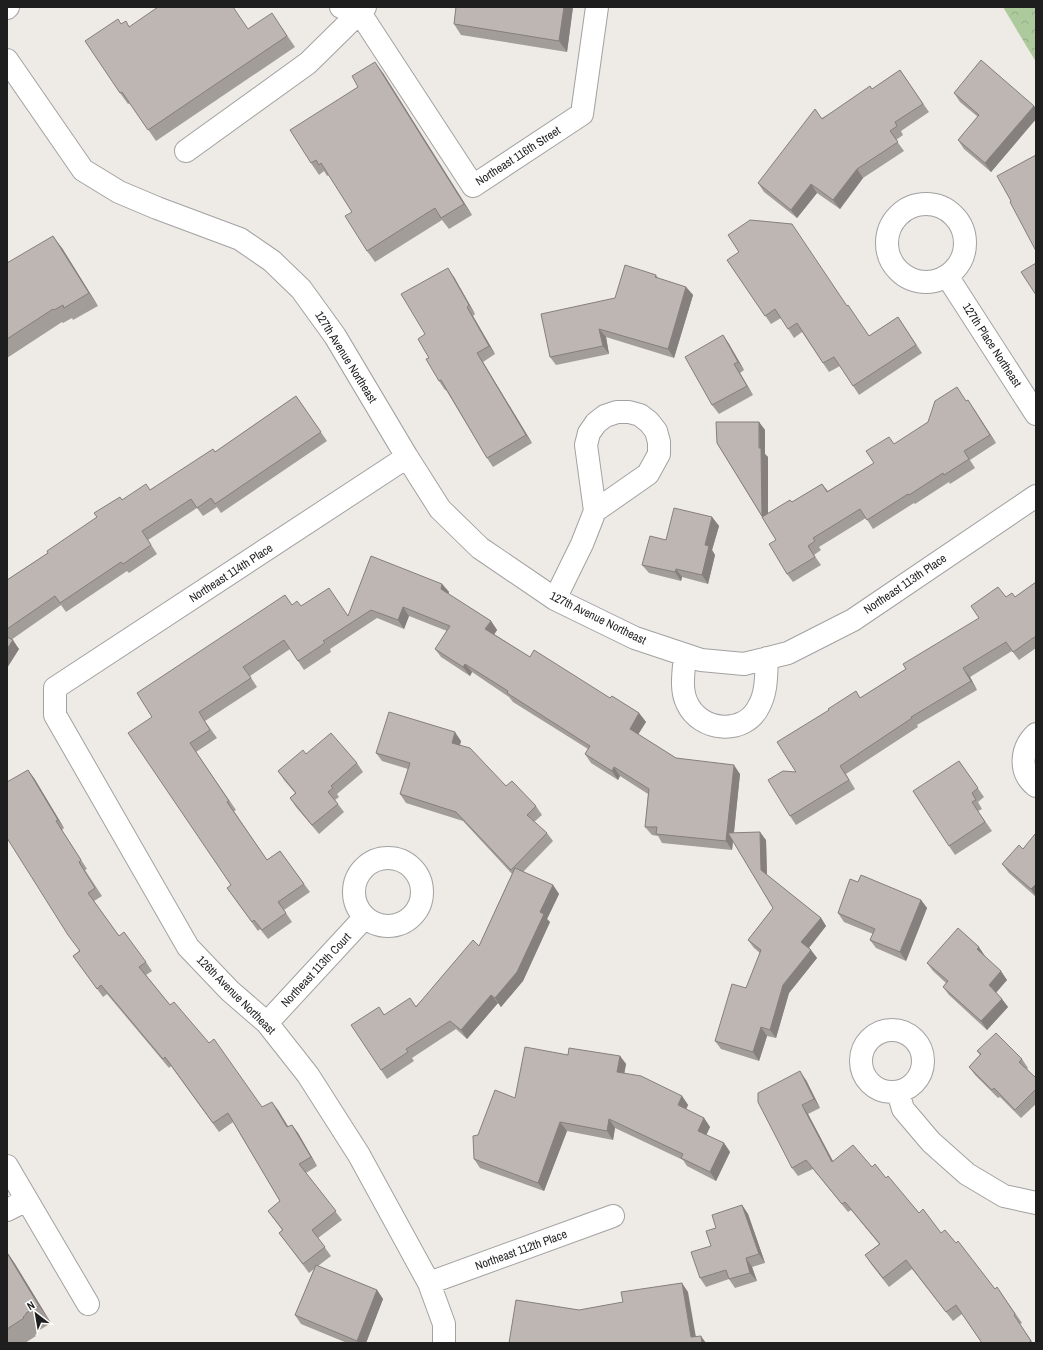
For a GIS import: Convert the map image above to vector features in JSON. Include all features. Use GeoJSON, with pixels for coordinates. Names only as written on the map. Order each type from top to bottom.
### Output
{"type":"FeatureCollection","features":[{"type":"Feature","properties":{"kind":"street","name":"Northeast 116th Street"},"geometry":{"type":"LineString","coordinates":[[355,9],[473,186],[582,114],[597,7]]}},
{"type":"Feature","properties":{"kind":"street"},"geometry":{"type":"LineString","coordinates":[[186,150],[308,63],[355,9]]}},
{"type":"Feature","properties":{"kind":"street","name":"127th Avenue Northeast"},"geometry":{"type":"LineString","coordinates":[[7,60],[83,170],[119,192],[240,239],[272,261],[301,289],[335,336],[407,457],[440,509],[480,548],[555,599],[635,638],[693,657]]}},
{"type":"Feature","properties":{"kind":"street","name":"127th Place Northeast"},"geometry":{"type":"LineString","coordinates":[[948,276],[1036,414]]}},
{"type":"Feature","properties":{"kind":"street","name":"Northeast 114th Place"},"geometry":{"type":"LineString","coordinates":[[55,688],[407,457]]}},
{"type":"Feature","properties":{"kind":"street","name":"Northeast 113th Place"},"geometry":{"type":"LineString","coordinates":[[693,657],[744,664],[788,652],[852,620],[1036,496]]}},
{"type":"Feature","properties":{"kind":"street"},"geometry":{"type":"LineString","coordinates":[[555,599],[582,544],[595,512]]}},
{"type":"Feature","properties":{"kind":"street"},"geometry":{"type":"LineString","coordinates":[[693,657],[684,692],[687,703],[692,712],[701,720],[710,725],[721,727],[742,723],[759,708],[763,698],[766,658]]}},
{"type":"Feature","properties":{"kind":"street","name":"126th Avenue Northeast"},"geometry":{"type":"LineString","coordinates":[[55,688],[55,714],[188,947],[230,991],[267,1023],[308,1075],[359,1155],[429,1283],[444,1324],[444,1343]]}},
{"type":"Feature","properties":{"kind":"street"},"geometry":{"type":"LineString","coordinates":[[1036,734],[1030,739],[1025,749],[1023,761],[1026,773],[1032,783],[1036,786]]}},
{"type":"Feature","properties":{"kind":"street","name":"Northeast 113th Court"},"geometry":{"type":"LineString","coordinates":[[267,1023],[365,917]]}},
{"type":"Feature","properties":{"kind":"street"},"geometry":{"type":"LineString","coordinates":[[898,1092],[903,1109],[931,1142],[966,1174],[1004,1196],[1036,1202]]}},
{"type":"Feature","properties":{"kind":"street"},"geometry":{"type":"LineString","coordinates":[[7,1166],[88,1304]]}},
{"type":"Feature","properties":{"kind":"street"},"geometry":{"type":"LineString","coordinates":[[7,1210],[27,1200]]}},
{"type":"Feature","properties":{"kind":"street","name":"Northeast 112th Place"},"geometry":{"type":"LineString","coordinates":[[429,1283],[613,1216]]}},
{"type":"Feature","properties":{"kind":"green space"},"geometry":{"type":"Polygon","coordinates":[[[1003,7],[1036,7],[1036,62],[1003,7]]]}},
{"type":"Feature","properties":{"kind":"building"},"geometry":{"type":"Polygon","coordinates":[[[158,7],[233,7],[248,29],[272,13],[287,36],[148,130],[122,92],[120,93],[85,41],[118,19],[121,24],[126,21],[129,27],[158,7]]]}},
{"type":"Feature","properties":{"kind":"building"},"geometry":{"type":"Polygon","coordinates":[[[456,7],[564,7],[559,41],[454,24],[456,7]]]}},
{"type":"Feature","properties":{"kind":"building"},"geometry":{"type":"Polygon","coordinates":[[[981,60],[1034,106],[985,163],[958,140],[979,115],[954,93],[981,60]]]}},
{"type":"Feature","properties":{"kind":"building"},"geometry":{"type":"Polygon","coordinates":[[[375,62],[464,204],[441,218],[435,208],[367,251],[345,216],[352,212],[321,163],[319,165],[316,160],[311,163],[290,130],[358,87],[352,76],[375,62]]]}},
{"type":"Feature","properties":{"kind":"building"},"geometry":{"type":"Polygon","coordinates":[[[900,70],[923,104],[895,122],[897,126],[890,131],[898,142],[857,169],[833,200],[811,184],[791,210],[758,183],[815,109],[822,119],[870,86],[872,89],[900,70]]]}},
{"type":"Feature","properties":{"kind":"building"},"geometry":{"type":"Polygon","coordinates":[[[1036,155],[1036,251],[997,176],[1036,155]]]}},
{"type":"Feature","properties":{"kind":"building"},"geometry":{"type":"Polygon","coordinates":[[[750,220],[792,224],[869,336],[898,317],[916,345],[853,386],[834,357],[823,363],[797,323],[788,329],[775,309],[765,316],[727,260],[739,252],[728,235],[750,220]]]}},
{"type":"Feature","properties":{"kind":"building"},"geometry":{"type":"Polygon","coordinates":[[[53,236],[89,293],[64,308],[63,305],[54,310],[53,309],[7,339],[7,263],[53,236]]]}},
{"type":"Feature","properties":{"kind":"building"},"geometry":{"type":"Polygon","coordinates":[[[1036,263],[1036,295],[1021,272],[1036,263]]]}},
{"type":"Feature","properties":{"kind":"building"},"geometry":{"type":"Polygon","coordinates":[[[625,265],[686,287],[668,349],[599,329],[603,346],[550,357],[541,314],[615,298],[625,265]]]}},
{"type":"Feature","properties":{"kind":"building"},"geometry":{"type":"Polygon","coordinates":[[[448,268],[469,305],[467,307],[489,346],[477,353],[526,435],[487,458],[441,380],[439,381],[426,359],[429,358],[418,339],[425,334],[401,294],[448,268]]]}},
{"type":"Feature","properties":{"kind":"building"},"geometry":{"type":"Polygon","coordinates":[[[723,335],[738,362],[734,364],[747,386],[712,405],[685,357],[723,335]]]}},
{"type":"Feature","properties":{"kind":"building"},"geometry":{"type":"Polygon","coordinates":[[[957,387],[966,401],[968,400],[990,435],[964,451],[969,459],[944,475],[943,473],[867,520],[860,509],[813,538],[815,541],[808,546],[815,557],[787,574],[769,544],[776,540],[762,517],[790,500],[792,502],[822,484],[827,492],[874,463],[866,451],[889,437],[894,444],[928,422],[935,401],[957,387]]]}},
{"type":"Feature","properties":{"kind":"building"},"geometry":{"type":"Polygon","coordinates":[[[296,396],[321,432],[215,504],[211,498],[197,508],[191,499],[142,531],[151,545],[123,564],[121,562],[60,603],[55,596],[7,629],[7,580],[48,553],[47,551],[97,517],[94,513],[120,497],[122,500],[146,484],[150,490],[213,449],[215,452],[296,396]]]}},
{"type":"Feature","properties":{"kind":"building"},"geometry":{"type":"Polygon","coordinates":[[[716,422],[759,422],[762,516],[717,443],[716,422]]]}},
{"type":"Feature","properties":{"kind":"building"},"geometry":{"type":"Polygon","coordinates":[[[674,508],[712,517],[705,545],[709,546],[702,575],[676,569],[675,572],[642,565],[650,536],[666,540],[674,508]]]}},
{"type":"Feature","properties":{"kind":"building"},"geometry":{"type":"Polygon","coordinates":[[[371,556],[442,584],[441,589],[491,621],[485,629],[530,657],[534,650],[610,698],[612,696],[639,713],[630,729],[676,758],[734,765],[726,841],[656,834],[657,827],[645,827],[649,789],[614,767],[612,771],[585,754],[590,746],[507,693],[508,691],[465,664],[463,667],[435,649],[450,626],[403,607],[398,620],[371,610],[323,641],[325,643],[298,661],[284,640],[243,667],[251,678],[199,712],[210,730],[190,743],[229,801],[227,802],[267,860],[280,851],[304,884],[278,902],[286,913],[262,930],[254,920],[252,922],[227,888],[231,885],[128,733],[152,717],[137,693],[285,595],[292,605],[297,601],[301,606],[329,588],[348,616],[371,556]]]}},
{"type":"Feature","properties":{"kind":"building"},"geometry":{"type":"Polygon","coordinates":[[[1036,582],[1036,636],[1013,652],[1006,642],[963,668],[971,681],[911,717],[912,718],[840,766],[849,780],[790,816],[768,780],[783,771],[796,772],[777,742],[829,710],[828,709],[856,691],[860,698],[906,669],[903,664],[979,618],[971,606],[998,587],[1006,597],[1012,593],[1015,597],[1036,582]]]}},
{"type":"Feature","properties":{"kind":"building"},"geometry":{"type":"Polygon","coordinates":[[[7,637],[13,640],[7,649],[7,637]]]}},
{"type":"Feature","properties":{"kind":"building"},"geometry":{"type":"Polygon","coordinates":[[[389,712],[455,732],[452,743],[470,748],[506,786],[512,781],[536,806],[527,815],[547,833],[511,870],[456,812],[400,794],[410,763],[376,753],[389,712]]]}},
{"type":"Feature","properties":{"kind":"building"},"geometry":{"type":"Polygon","coordinates":[[[331,733],[357,763],[331,786],[333,788],[328,792],[338,804],[312,825],[290,798],[296,793],[278,771],[303,750],[306,754],[331,733]]]}},
{"type":"Feature","properties":{"kind":"building"},"geometry":{"type":"Polygon","coordinates":[[[959,761],[978,788],[972,793],[976,800],[972,802],[985,822],[949,846],[913,791],[959,761]]]}},
{"type":"Feature","properties":{"kind":"building"},"geometry":{"type":"Polygon","coordinates":[[[28,770],[58,820],[56,821],[81,860],[79,862],[95,888],[88,893],[119,936],[124,932],[146,962],[139,967],[170,1005],[174,1002],[209,1043],[214,1039],[262,1107],[272,1102],[287,1127],[292,1125],[311,1157],[299,1164],[336,1211],[312,1230],[325,1247],[303,1264],[279,1233],[283,1230],[268,1211],[280,1201],[228,1113],[213,1123],[165,1057],[163,1059],[101,985],[97,989],[73,956],[80,951],[68,935],[7,838],[7,782],[28,770]]]}},
{"type":"Feature","properties":{"kind":"building"},"geometry":{"type":"Polygon","coordinates":[[[760,832],[761,870],[821,918],[801,942],[811,950],[783,985],[770,1030],[761,1027],[753,1052],[715,1041],[732,984],[746,988],[761,950],[748,940],[773,908],[728,833],[760,832]]]}},
{"type":"Feature","properties":{"kind":"building"},"geometry":{"type":"Polygon","coordinates":[[[1035,834],[1036,886],[1035,885],[1031,889],[1002,864],[1019,845],[1023,849],[1035,834]]]}},
{"type":"Feature","properties":{"kind":"building"},"geometry":{"type":"Polygon","coordinates":[[[515,868],[553,885],[540,912],[544,914],[517,972],[495,998],[491,995],[461,1030],[450,1021],[406,1049],[408,1052],[381,1070],[351,1025],[379,1007],[384,1015],[410,998],[416,1007],[473,940],[479,946],[515,868]]]}},
{"type":"Feature","properties":{"kind":"building"},"geometry":{"type":"Polygon","coordinates":[[[861,875],[921,900],[900,952],[870,940],[875,929],[838,913],[850,879],[858,882],[861,875]]]}},
{"type":"Feature","properties":{"kind":"building"},"geometry":{"type":"Polygon","coordinates":[[[958,928],[979,947],[977,949],[1001,971],[989,985],[1002,999],[981,1021],[943,987],[948,981],[927,963],[958,928]]]}},
{"type":"Feature","properties":{"kind":"building"},"geometry":{"type":"Polygon","coordinates":[[[996,1033],[1022,1059],[1019,1062],[1036,1078],[1036,1089],[1015,1110],[994,1088],[992,1090],[969,1067],[981,1054],[977,1051],[996,1033]]]}},
{"type":"Feature","properties":{"kind":"building"},"geometry":{"type":"Polygon","coordinates":[[[525,1047],[568,1055],[569,1048],[620,1056],[617,1072],[641,1076],[682,1096],[678,1105],[704,1118],[698,1131],[724,1143],[710,1172],[681,1158],[683,1154],[609,1119],[607,1131],[560,1122],[538,1183],[474,1159],[473,1136],[478,1135],[495,1090],[515,1098],[525,1047]]]}},
{"type":"Feature","properties":{"kind":"building"},"geometry":{"type":"Polygon","coordinates":[[[800,1071],[814,1099],[802,1105],[832,1162],[853,1145],[872,1167],[875,1164],[886,1178],[888,1176],[919,1213],[923,1209],[941,1233],[945,1230],[956,1243],[958,1241],[995,1289],[997,1287],[1031,1341],[1028,1343],[982,1343],[956,1305],[946,1312],[906,1260],[883,1278],[865,1255],[880,1244],[845,1202],[842,1204],[806,1160],[792,1168],[758,1102],[758,1093],[800,1071]]]}},
{"type":"Feature","properties":{"kind":"building"},"geometry":{"type":"Polygon","coordinates":[[[742,1205],[759,1254],[746,1258],[750,1273],[729,1279],[726,1270],[700,1278],[691,1252],[711,1246],[706,1231],[716,1228],[712,1215],[742,1205]]]}},
{"type":"Feature","properties":{"kind":"building"},"geometry":{"type":"Polygon","coordinates":[[[7,1253],[39,1306],[26,1313],[23,1317],[24,1318],[7,1329],[7,1253]]]}},
{"type":"Feature","properties":{"kind":"building"},"geometry":{"type":"Polygon","coordinates":[[[316,1265],[377,1290],[357,1341],[295,1315],[316,1265]]]}},
{"type":"Feature","properties":{"kind":"building"},"geometry":{"type":"Polygon","coordinates":[[[682,1283],[691,1337],[701,1336],[702,1343],[509,1343],[516,1300],[579,1310],[623,1302],[621,1292],[682,1283]]]}}]}
